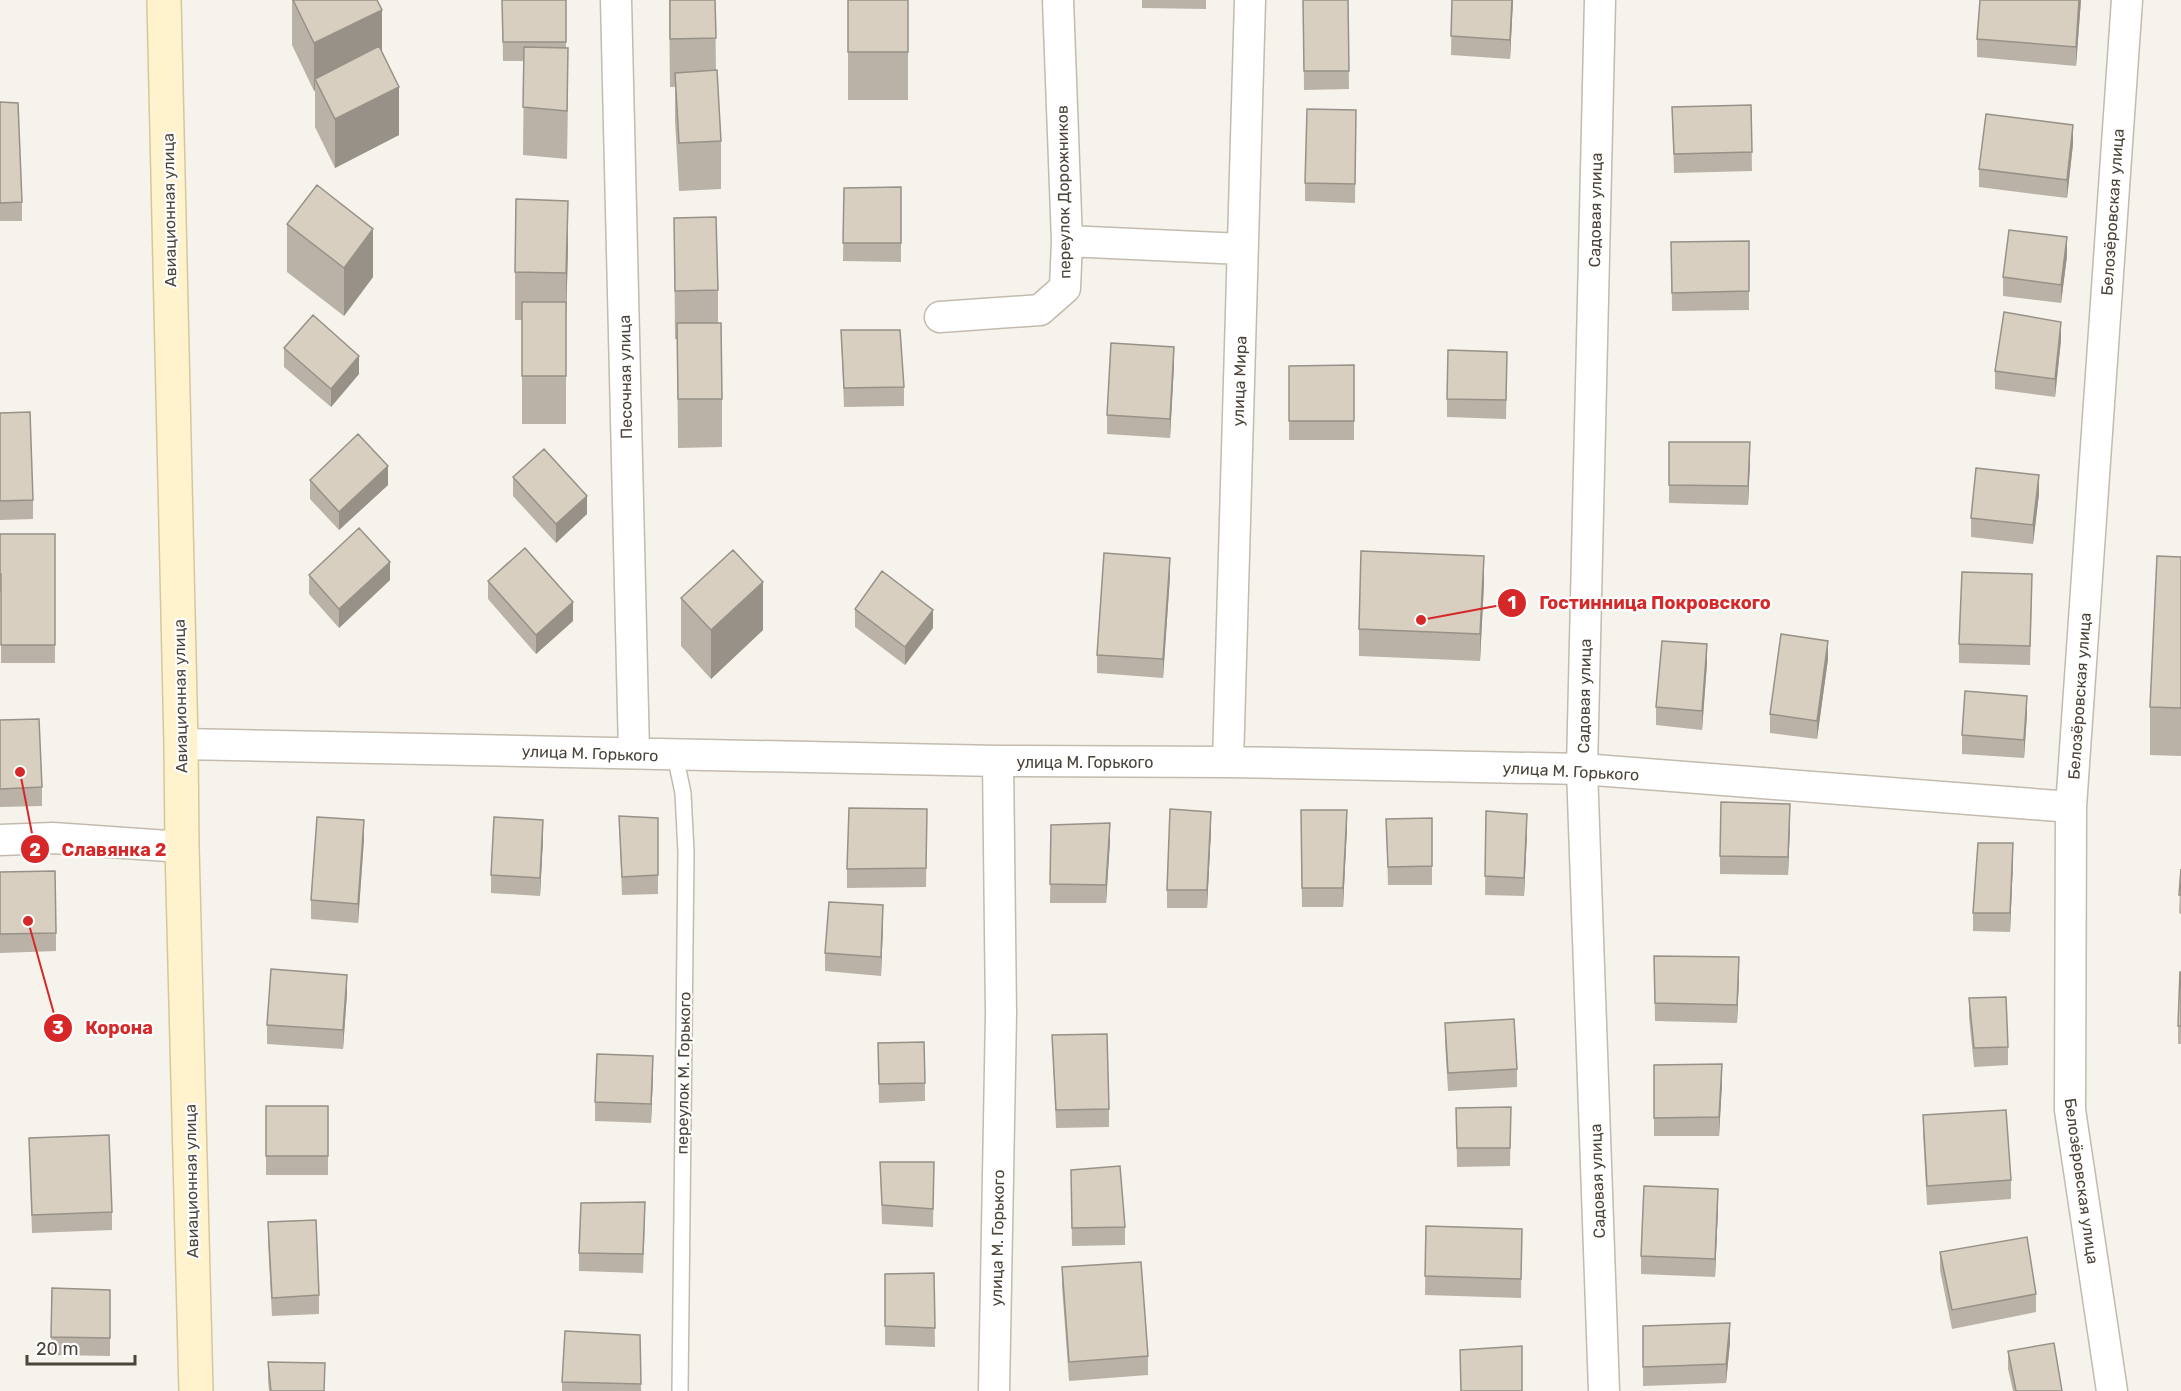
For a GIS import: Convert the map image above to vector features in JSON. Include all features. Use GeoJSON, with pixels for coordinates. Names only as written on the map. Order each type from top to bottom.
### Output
{"type":"FeatureCollection","features":[{"type":"Feature","properties":{"kind":"main road","name":"Авиационная улица"},"geometry":{"type":"LineString","coordinates":[[164,0],[196,1391]]}},
{"type":"Feature","properties":{"kind":"street","name":"Песочная улица"},"geometry":{"type":"LineString","coordinates":[[616,0],[634,753]]}},
{"type":"Feature","properties":{"kind":"street","name":"переулок Дорожников"},"geometry":{"type":"LineString","coordinates":[[940,317],[1040,310],[1065,288],[1067,241],[1058,0]]}},
{"type":"Feature","properties":{"kind":"street","name":"улица Мира"},"geometry":{"type":"LineString","coordinates":[[1228,762],[1250,0]]}},
{"type":"Feature","properties":{"kind":"street","name":"Садовая улица"},"geometry":{"type":"LineString","coordinates":[[1600,0],[1582,769],[1604,1391]]}},
{"type":"Feature","properties":{"kind":"street","name":"Белозёровская улица"},"geometry":{"type":"LineString","coordinates":[[2112,1391],[2070,1110],[2071,807],[2127,0]]}},
{"type":"Feature","properties":{"kind":"street"},"geometry":{"type":"LineString","coordinates":[[1067,241],[1242,249]]}},
{"type":"Feature","properties":{"kind":"street","name":"улица М. Горького"},"geometry":{"type":"LineString","coordinates":[[182,744],[998,762],[1228,762],[1582,769],[2071,807]]}},
{"type":"Feature","properties":{"kind":"street","name":"улица М. Горького"},"geometry":{"type":"LineString","coordinates":[[994,1391],[1001,1014],[998,762]]}},
{"type":"Feature","properties":{"kind":"street"},"geometry":{"type":"LineString","coordinates":[[0,840],[52,838],[182,846]]}},
{"type":"Feature","properties":{"kind":"lane","name":"переулок М. Горького"},"geometry":{"type":"LineString","coordinates":[[675,755],[682,794],[686,852],[680,1391]]}},
{"type":"Feature","properties":{"kind":"building"},"geometry":{"type":"Polygon","coordinates":[[[293,0],[377,0],[382,10],[314,43],[293,0]]]}},
{"type":"Feature","properties":{"kind":"building"},"geometry":{"type":"Polygon","coordinates":[[[502,0],[566,0],[566,42],[503,42],[502,0]]]}},
{"type":"Feature","properties":{"kind":"building"},"geometry":{"type":"Polygon","coordinates":[[[670,0],[715,0],[716,38],[670,39],[670,0]]]}},
{"type":"Feature","properties":{"kind":"building"},"geometry":{"type":"Polygon","coordinates":[[[848,0],[908,0],[908,52],[848,52],[848,0]]]}},
{"type":"Feature","properties":{"kind":"building"},"geometry":{"type":"Polygon","coordinates":[[[1303,0],[1348,0],[1349,71],[1304,71],[1303,0]]]}},
{"type":"Feature","properties":{"kind":"building"},"geometry":{"type":"Polygon","coordinates":[[[1452,0],[1512,0],[1510,40],[1451,36],[1452,0]]]}},
{"type":"Feature","properties":{"kind":"building"},"geometry":{"type":"Polygon","coordinates":[[[1980,0],[2079,0],[2076,47],[1977,39],[1980,0]]]}},
{"type":"Feature","properties":{"kind":"building"},"geometry":{"type":"Polygon","coordinates":[[[379,46],[399,87],[335,119],[315,79],[379,46]]]}},
{"type":"Feature","properties":{"kind":"building"},"geometry":{"type":"Polygon","coordinates":[[[524,47],[568,48],[567,111],[523,107],[524,47]]]}},
{"type":"Feature","properties":{"kind":"building"},"geometry":{"type":"Polygon","coordinates":[[[717,70],[721,141],[679,143],[675,73],[717,70]]]}},
{"type":"Feature","properties":{"kind":"building"},"geometry":{"type":"Polygon","coordinates":[[[0,102],[18,103],[22,202],[0,203],[0,102]]]}},
{"type":"Feature","properties":{"kind":"building"},"geometry":{"type":"Polygon","coordinates":[[[1751,105],[1752,152],[1674,154],[1672,107],[1751,105]]]}},
{"type":"Feature","properties":{"kind":"building"},"geometry":{"type":"Polygon","coordinates":[[[1307,109],[1356,110],[1355,184],[1305,183],[1307,109]]]}},
{"type":"Feature","properties":{"kind":"building"},"geometry":{"type":"Polygon","coordinates":[[[1986,114],[2073,125],[2067,180],[1979,169],[1986,114]]]}},
{"type":"Feature","properties":{"kind":"building"},"geometry":{"type":"Polygon","coordinates":[[[317,185],[373,229],[344,268],[287,224],[317,185]]]}},
{"type":"Feature","properties":{"kind":"building"},"geometry":{"type":"Polygon","coordinates":[[[901,187],[901,243],[843,243],[844,188],[901,187]]]}},
{"type":"Feature","properties":{"kind":"building"},"geometry":{"type":"Polygon","coordinates":[[[516,199],[568,201],[566,273],[515,272],[516,199]]]}},
{"type":"Feature","properties":{"kind":"building"},"geometry":{"type":"Polygon","coordinates":[[[716,217],[718,290],[675,291],[674,218],[716,217]]]}},
{"type":"Feature","properties":{"kind":"building"},"geometry":{"type":"Polygon","coordinates":[[[2009,230],[2067,237],[2061,285],[2003,277],[2009,230]]]}},
{"type":"Feature","properties":{"kind":"building"},"geometry":{"type":"Polygon","coordinates":[[[1749,241],[1749,291],[1672,293],[1671,242],[1749,241]]]}},
{"type":"Feature","properties":{"kind":"building"},"geometry":{"type":"Polygon","coordinates":[[[522,302],[566,302],[566,376],[522,376],[522,302]]]}},
{"type":"Feature","properties":{"kind":"building"},"geometry":{"type":"Polygon","coordinates":[[[2004,312],[2061,322],[2055,379],[1995,371],[2004,312]]]}},
{"type":"Feature","properties":{"kind":"building"},"geometry":{"type":"Polygon","coordinates":[[[313,315],[359,356],[331,389],[284,348],[313,315]]]}},
{"type":"Feature","properties":{"kind":"building"},"geometry":{"type":"Polygon","coordinates":[[[677,323],[721,323],[722,399],[678,399],[677,323]]]}},
{"type":"Feature","properties":{"kind":"building"},"geometry":{"type":"Polygon","coordinates":[[[841,330],[900,330],[904,387],[844,388],[841,330]]]}},
{"type":"Feature","properties":{"kind":"building"},"geometry":{"type":"Polygon","coordinates":[[[1111,343],[1174,347],[1170,419],[1107,415],[1111,343]]]}},
{"type":"Feature","properties":{"kind":"building"},"geometry":{"type":"Polygon","coordinates":[[[1448,350],[1507,352],[1506,400],[1447,399],[1448,350]]]}},
{"type":"Feature","properties":{"kind":"building"},"geometry":{"type":"Polygon","coordinates":[[[1354,365],[1354,421],[1289,421],[1289,366],[1354,365]]]}},
{"type":"Feature","properties":{"kind":"building"},"geometry":{"type":"Polygon","coordinates":[[[30,412],[33,500],[0,501],[0,413],[30,412]]]}},
{"type":"Feature","properties":{"kind":"building"},"geometry":{"type":"Polygon","coordinates":[[[358,434],[388,466],[339,512],[310,480],[358,434]]]}},
{"type":"Feature","properties":{"kind":"building"},"geometry":{"type":"Polygon","coordinates":[[[1669,442],[1750,442],[1748,486],[1669,485],[1669,442]]]}},
{"type":"Feature","properties":{"kind":"building"},"geometry":{"type":"Polygon","coordinates":[[[544,449],[587,496],[556,524],[513,477],[544,449]]]}},
{"type":"Feature","properties":{"kind":"building"},"geometry":{"type":"Polygon","coordinates":[[[1976,468],[2039,475],[2033,525],[1971,518],[1976,468]]]}},
{"type":"Feature","properties":{"kind":"building"},"geometry":{"type":"Polygon","coordinates":[[[359,528],[390,562],[339,609],[309,575],[359,528]]]}},
{"type":"Feature","properties":{"kind":"building"},"geometry":{"type":"Polygon","coordinates":[[[0,534],[55,534],[55,645],[1,645],[0,534]]]}},
{"type":"Feature","properties":{"kind":"building"},"geometry":{"type":"Polygon","coordinates":[[[525,548],[573,602],[536,635],[488,581],[525,548]]]}},
{"type":"Feature","properties":{"kind":"building"},"geometry":{"type":"Polygon","coordinates":[[[733,550],[763,582],[711,630],[681,598],[733,550]]]}},
{"type":"Feature","properties":{"kind":"building"},"geometry":{"type":"Polygon","coordinates":[[[1361,551],[1484,556],[1480,634],[1359,629],[1361,551]]]}},
{"type":"Feature","properties":{"kind":"building"},"geometry":{"type":"Polygon","coordinates":[[[1104,553],[1170,558],[1163,659],[1097,655],[1104,553]]]}},
{"type":"Feature","properties":{"kind":"building"},"geometry":{"type":"Polygon","coordinates":[[[2157,556],[2181,557],[2181,708],[2150,707],[2157,556]]]}},
{"type":"Feature","properties":{"kind":"building"},"geometry":{"type":"Polygon","coordinates":[[[882,571],[933,610],[905,647],[855,609],[882,571]]]}},
{"type":"Feature","properties":{"kind":"building"},"geometry":{"type":"Polygon","coordinates":[[[1962,572],[2032,574],[2030,646],[1959,644],[1962,572]]]}},
{"type":"Feature","properties":{"kind":"building"},"geometry":{"type":"Polygon","coordinates":[[[1781,634],[1828,641],[1817,721],[1770,714],[1781,634]]]}},
{"type":"Feature","properties":{"kind":"building"},"geometry":{"type":"Polygon","coordinates":[[[1662,641],[1707,644],[1702,711],[1656,707],[1662,641]]]}},
{"type":"Feature","properties":{"kind":"building"},"geometry":{"type":"Polygon","coordinates":[[[1965,691],[2027,696],[2024,740],[1962,735],[1965,691]]]}},
{"type":"Feature","properties":{"kind":"building"},"geometry":{"type":"Polygon","coordinates":[[[39,719],[42,787],[0,789],[0,720],[39,719]]]}},
{"type":"Feature","properties":{"kind":"building"},"geometry":{"type":"Polygon","coordinates":[[[1721,802],[1790,804],[1788,857],[1720,856],[1721,802]]]}},
{"type":"Feature","properties":{"kind":"building"},"geometry":{"type":"Polygon","coordinates":[[[849,808],[927,809],[926,868],[847,869],[849,808]]]}},
{"type":"Feature","properties":{"kind":"building"},"geometry":{"type":"Polygon","coordinates":[[[1170,809],[1211,812],[1207,890],[1167,890],[1170,809]]]}},
{"type":"Feature","properties":{"kind":"building"},"geometry":{"type":"Polygon","coordinates":[[[1301,810],[1347,810],[1343,888],[1302,888],[1301,810]]]}},
{"type":"Feature","properties":{"kind":"building"},"geometry":{"type":"Polygon","coordinates":[[[1486,811],[1527,814],[1524,878],[1485,876],[1486,811]]]}},
{"type":"Feature","properties":{"kind":"building"},"geometry":{"type":"Polygon","coordinates":[[[619,816],[658,818],[658,875],[622,877],[619,816]]]}},
{"type":"Feature","properties":{"kind":"building"},"geometry":{"type":"Polygon","coordinates":[[[317,817],[364,820],[358,904],[311,900],[317,817]]]}},
{"type":"Feature","properties":{"kind":"building"},"geometry":{"type":"Polygon","coordinates":[[[494,817],[543,820],[540,878],[491,875],[494,817]]]}},
{"type":"Feature","properties":{"kind":"building"},"geometry":{"type":"Polygon","coordinates":[[[1432,818],[1432,866],[1388,867],[1386,819],[1432,818]]]}},
{"type":"Feature","properties":{"kind":"building"},"geometry":{"type":"Polygon","coordinates":[[[1110,823],[1106,885],[1050,884],[1051,825],[1110,823]]]}},
{"type":"Feature","properties":{"kind":"building"},"geometry":{"type":"Polygon","coordinates":[[[1978,843],[2013,843],[2010,913],[1973,913],[1978,843]]]}},
{"type":"Feature","properties":{"kind":"building"},"geometry":{"type":"Polygon","coordinates":[[[2181,869],[2181,895],[2179,895],[2181,869]]]}},
{"type":"Feature","properties":{"kind":"building"},"geometry":{"type":"Polygon","coordinates":[[[55,871],[56,933],[0,934],[0,872],[55,871]]]}},
{"type":"Feature","properties":{"kind":"building"},"geometry":{"type":"Polygon","coordinates":[[[829,902],[883,905],[881,957],[825,953],[829,902]]]}},
{"type":"Feature","properties":{"kind":"building"},"geometry":{"type":"Polygon","coordinates":[[[1654,956],[1739,957],[1737,1005],[1655,1003],[1654,956]]]}},
{"type":"Feature","properties":{"kind":"building"},"geometry":{"type":"Polygon","coordinates":[[[271,969],[347,975],[343,1030],[267,1025],[271,969]]]}},
{"type":"Feature","properties":{"kind":"building"},"geometry":{"type":"Polygon","coordinates":[[[2180,972],[2181,1026],[2178,1026],[2180,972]]]}},
{"type":"Feature","properties":{"kind":"building"},"geometry":{"type":"Polygon","coordinates":[[[2006,997],[2008,1047],[1974,1048],[1969,998],[2006,997]]]}},
{"type":"Feature","properties":{"kind":"building"},"geometry":{"type":"Polygon","coordinates":[[[1514,1019],[1517,1069],[1448,1073],[1445,1023],[1514,1019]]]}},
{"type":"Feature","properties":{"kind":"building"},"geometry":{"type":"Polygon","coordinates":[[[1107,1034],[1109,1109],[1056,1110],[1052,1035],[1107,1034]]]}},
{"type":"Feature","properties":{"kind":"building"},"geometry":{"type":"Polygon","coordinates":[[[924,1042],[925,1083],[879,1084],[878,1043],[924,1042]]]}},
{"type":"Feature","properties":{"kind":"building"},"geometry":{"type":"Polygon","coordinates":[[[597,1054],[653,1056],[651,1104],[595,1102],[597,1054]]]}},
{"type":"Feature","properties":{"kind":"building"},"geometry":{"type":"Polygon","coordinates":[[[1722,1064],[1719,1117],[1654,1118],[1654,1065],[1722,1064]]]}},
{"type":"Feature","properties":{"kind":"building"},"geometry":{"type":"Polygon","coordinates":[[[266,1106],[328,1106],[328,1156],[266,1156],[266,1106]]]}},
{"type":"Feature","properties":{"kind":"building"},"geometry":{"type":"Polygon","coordinates":[[[1511,1107],[1510,1148],[1457,1148],[1456,1108],[1511,1107]]]}},
{"type":"Feature","properties":{"kind":"building"},"geometry":{"type":"Polygon","coordinates":[[[2006,1110],[2011,1180],[1927,1186],[1923,1115],[2006,1110]]]}},
{"type":"Feature","properties":{"kind":"building"},"geometry":{"type":"Polygon","coordinates":[[[109,1135],[112,1212],[32,1215],[29,1138],[109,1135]]]}},
{"type":"Feature","properties":{"kind":"building"},"geometry":{"type":"Polygon","coordinates":[[[880,1162],[934,1162],[933,1209],[882,1205],[880,1162]]]}},
{"type":"Feature","properties":{"kind":"building"},"geometry":{"type":"Polygon","coordinates":[[[1120,1166],[1125,1227],[1072,1228],[1071,1170],[1120,1166]]]}},
{"type":"Feature","properties":{"kind":"building"},"geometry":{"type":"Polygon","coordinates":[[[1644,1186],[1718,1189],[1715,1259],[1641,1256],[1644,1186]]]}},
{"type":"Feature","properties":{"kind":"building"},"geometry":{"type":"Polygon","coordinates":[[[645,1202],[643,1254],[579,1253],[581,1203],[645,1202]]]}},
{"type":"Feature","properties":{"kind":"building"},"geometry":{"type":"Polygon","coordinates":[[[316,1220],[319,1295],[272,1298],[268,1222],[316,1220]]]}},
{"type":"Feature","properties":{"kind":"building"},"geometry":{"type":"Polygon","coordinates":[[[1426,1226],[1522,1229],[1521,1279],[1425,1276],[1426,1226]]]}},
{"type":"Feature","properties":{"kind":"building"},"geometry":{"type":"Polygon","coordinates":[[[2027,1237],[2036,1294],[1952,1310],[1940,1252],[2027,1237]]]}},
{"type":"Feature","properties":{"kind":"building"},"geometry":{"type":"Polygon","coordinates":[[[1141,1262],[1148,1356],[1069,1362],[1062,1267],[1141,1262]]]}},
{"type":"Feature","properties":{"kind":"building"},"geometry":{"type":"Polygon","coordinates":[[[934,1273],[935,1328],[885,1326],[885,1274],[934,1273]]]}},
{"type":"Feature","properties":{"kind":"building"},"geometry":{"type":"Polygon","coordinates":[[[52,1288],[110,1290],[110,1338],[51,1337],[52,1288]]]}},
{"type":"Feature","properties":{"kind":"building"},"geometry":{"type":"Polygon","coordinates":[[[1730,1323],[1726,1364],[1643,1367],[1643,1326],[1730,1323]]]}},
{"type":"Feature","properties":{"kind":"building"},"geometry":{"type":"Polygon","coordinates":[[[565,1331],[640,1335],[641,1384],[562,1382],[565,1331]]]}},
{"type":"Feature","properties":{"kind":"building"},"geometry":{"type":"Polygon","coordinates":[[[2054,1343],[2062,1391],[2016,1391],[2008,1351],[2054,1343]]]}},
{"type":"Feature","properties":{"kind":"building"},"geometry":{"type":"Polygon","coordinates":[[[1522,1346],[1522,1391],[1461,1391],[1460,1350],[1522,1346]]]}},
{"type":"Feature","properties":{"kind":"building"},"geometry":{"type":"Polygon","coordinates":[[[268,1362],[325,1363],[324,1391],[271,1391],[268,1362]]]}},
{"type":"Feature","properties":{"kind":"place","name":"Гостинница Покровского"},"geometry":{"type":"Point","coordinates":[1421,620]}},
{"type":"Feature","properties":{"kind":"place","name":"Славянка 2"},"geometry":{"type":"Point","coordinates":[20,772]}},
{"type":"Feature","properties":{"kind":"place","name":"Корона"},"geometry":{"type":"Point","coordinates":[28,921]}}]}
